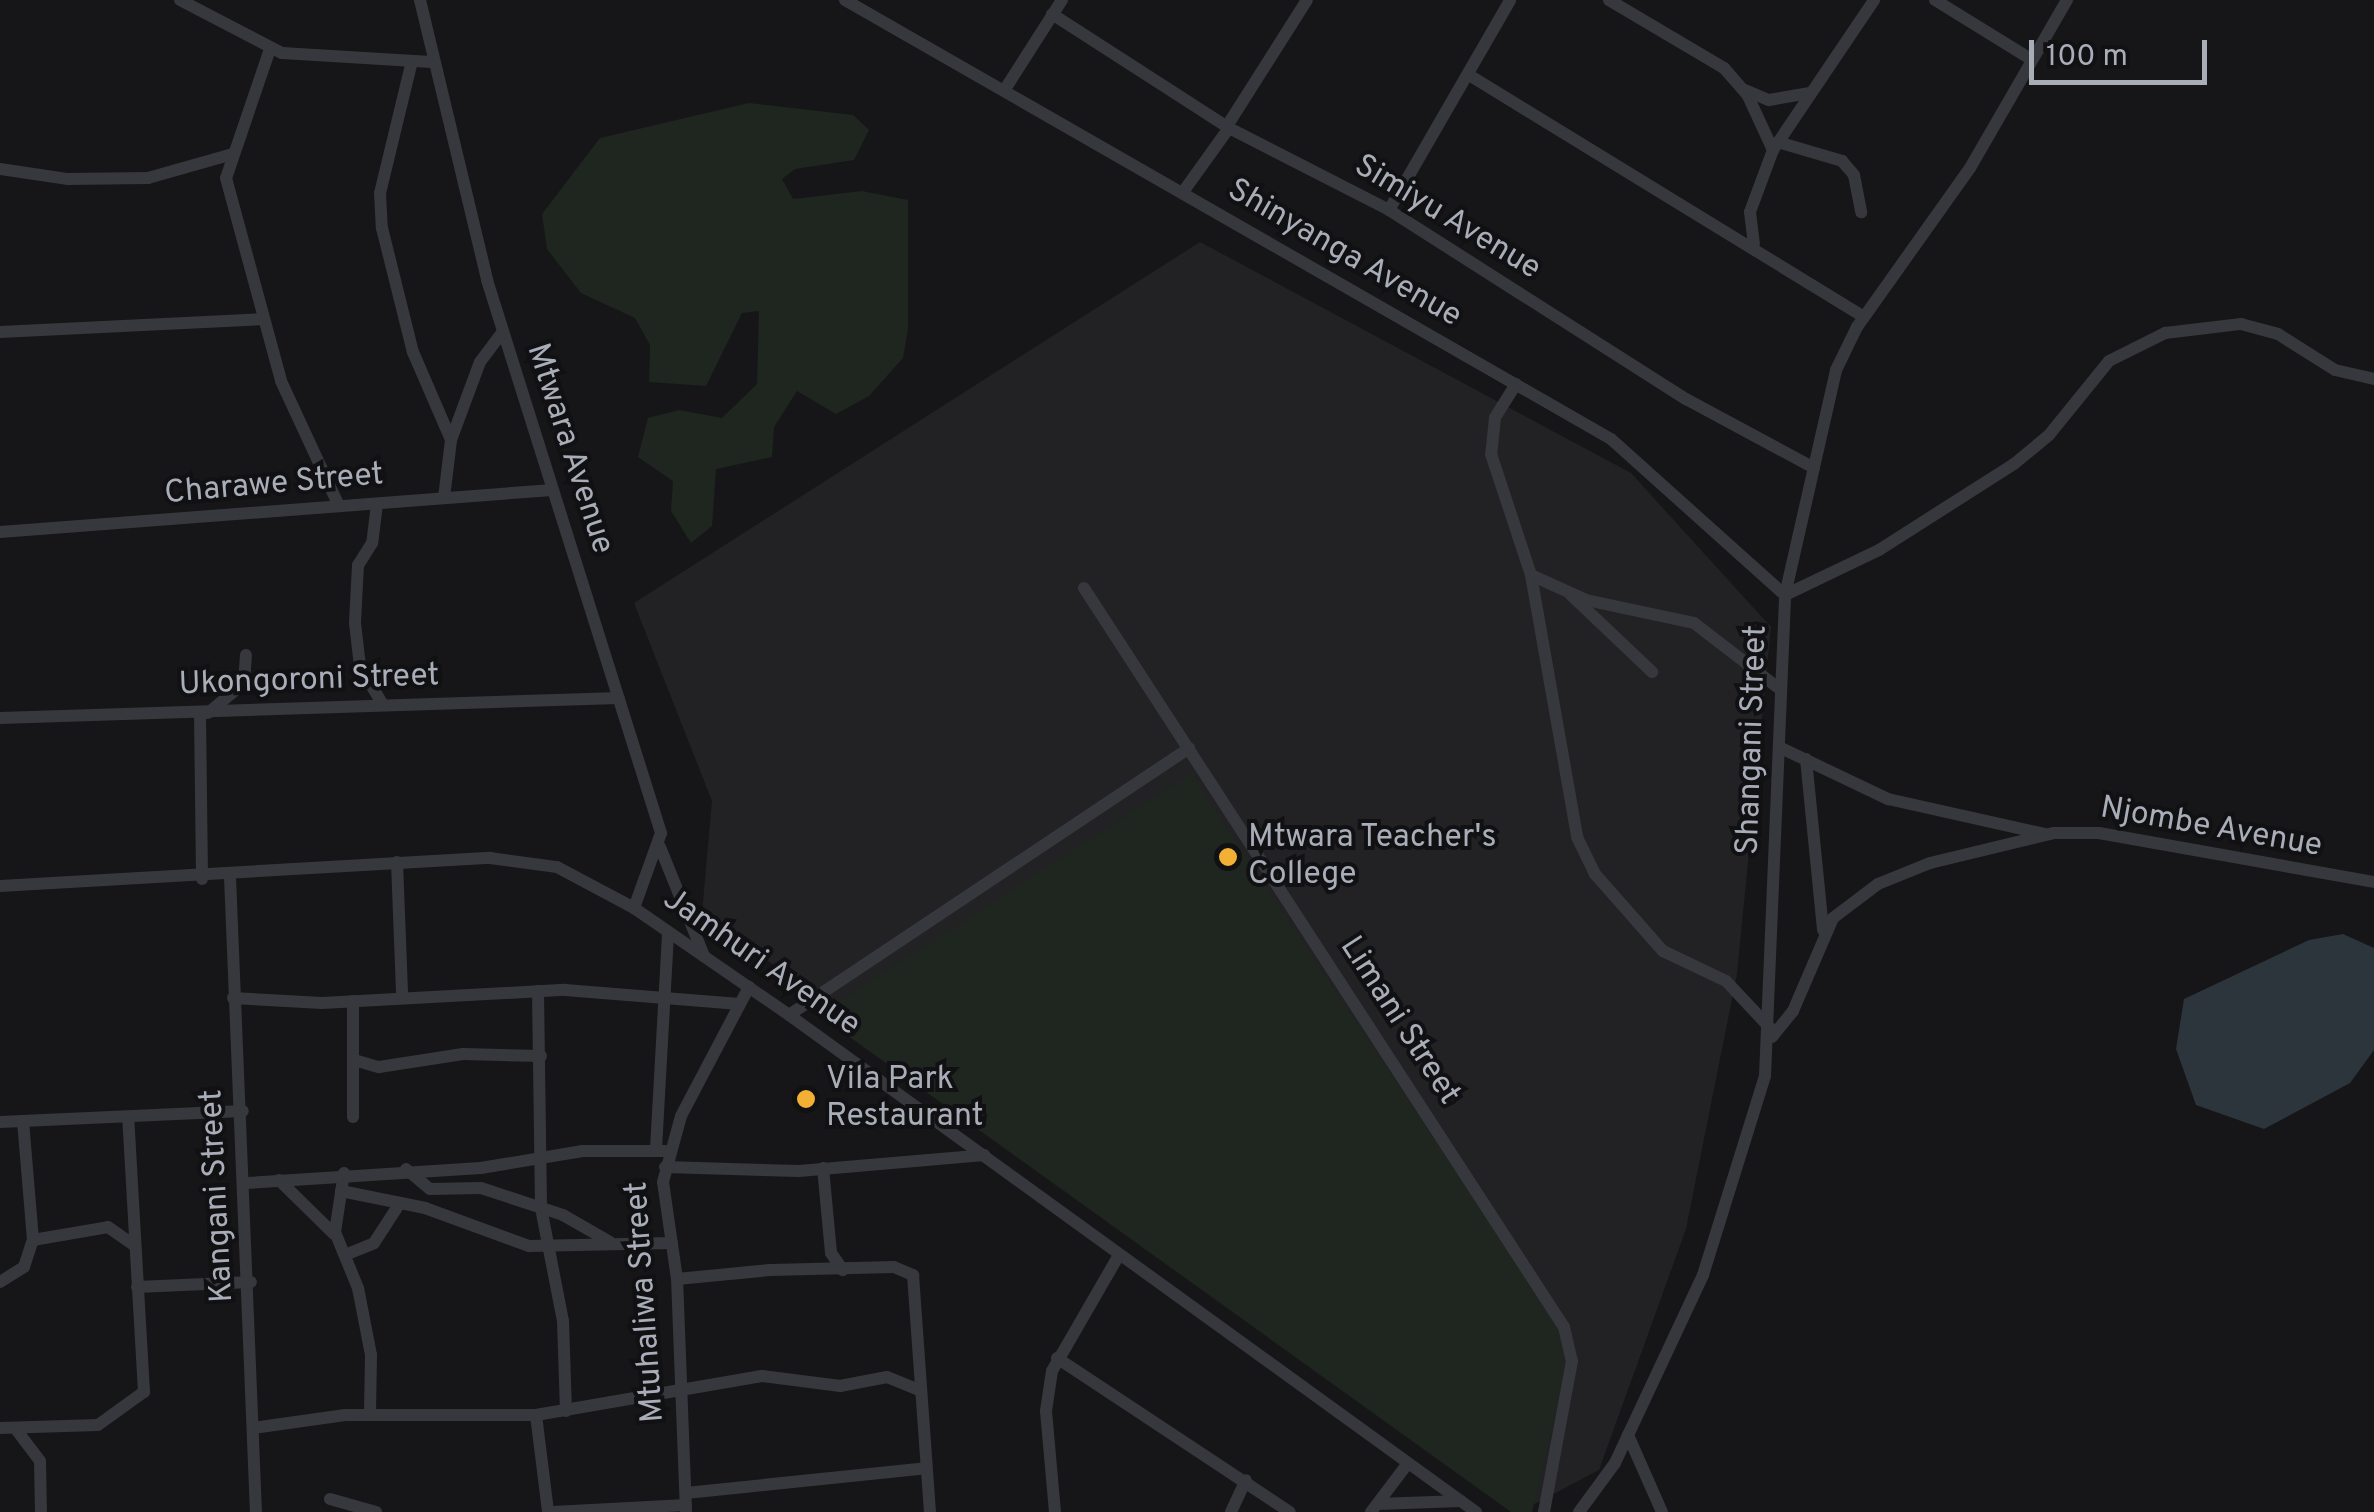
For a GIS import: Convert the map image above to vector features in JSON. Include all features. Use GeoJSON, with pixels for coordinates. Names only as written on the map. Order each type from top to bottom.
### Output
{"type":"FeatureCollection","features":[{"type":"Feature","properties":{"kind":"street","name":"Mtwara Avenue"},"geometry":{"type":"LineString","coordinates":[[420,0],[431,62],[503,332],[619,698],[660,847],[704,957]]}},
{"type":"Feature","properties":{"kind":"street","name":"Shinyanga Avenue"},"geometry":{"type":"LineString","coordinates":[[846,0],[1007,86],[1649,466],[1785,595]]}},
{"type":"Feature","properties":{"kind":"street"},"geometry":{"type":"LineString","coordinates":[[1007,86],[1062,0]]}},
{"type":"Feature","properties":{"kind":"street"},"geometry":{"type":"LineString","coordinates":[[1183,192],[1307,0]]}},
{"type":"Feature","properties":{"kind":"street"},"geometry":{"type":"LineString","coordinates":[[1388,210],[1510,0]]}},
{"type":"Feature","properties":{"kind":"street"},"geometry":{"type":"LineString","coordinates":[[1609,0],[1724,68],[1743,88],[1777,146],[1842,162],[1854,174],[1861,212]]}},
{"type":"Feature","properties":{"kind":"street"},"geometry":{"type":"LineString","coordinates":[[1754,244],[1750,212],[1777,146],[1808,93],[1874,0]]}},
{"type":"Feature","properties":{"kind":"street"},"geometry":{"type":"LineString","coordinates":[[1934,0],[2032,60]]}},
{"type":"Feature","properties":{"kind":"street","name":"Shangani Street"},"geometry":{"type":"LineString","coordinates":[[1579,1512],[1628,1434],[1722,1226],[1772,1034],[1785,595],[1836,370],[1864,317],[1970,168],[2067,0]]}},
{"type":"Feature","properties":{"kind":"street"},"geometry":{"type":"LineString","coordinates":[[191,2],[270,49],[410,65],[431,62]]}},
{"type":"Feature","properties":{"kind":"street","name":"Simiyu Avenue"},"geometry":{"type":"LineString","coordinates":[[1052,14],[1228,127],[1388,210],[1686,399],[1814,468]]}},
{"type":"Feature","properties":{"kind":"street"},"geometry":{"type":"LineString","coordinates":[[270,49],[264,86],[232,154],[226,178],[281,381],[339,506]]}},
{"type":"Feature","properties":{"kind":"street"},"geometry":{"type":"LineString","coordinates":[[410,65],[380,193],[382,228],[412,352],[451,440]]}},
{"type":"Feature","properties":{"kind":"street"},"geometry":{"type":"LineString","coordinates":[[1469,75],[1754,244],[1864,317]]}},
{"type":"Feature","properties":{"kind":"street"},"geometry":{"type":"LineString","coordinates":[[1743,88],[1769,100],[1808,93]]}},
{"type":"Feature","properties":{"kind":"street"},"geometry":{"type":"LineString","coordinates":[[0,169],[68,179],[148,178],[232,154]]}},
{"type":"Feature","properties":{"kind":"street"},"geometry":{"type":"LineString","coordinates":[[0,332],[264,319]]}},
{"type":"Feature","properties":{"kind":"street"},"geometry":{"type":"LineString","coordinates":[[1785,595],[1879,550],[2014,464],[2049,435],[2108,361],[2165,332],[2241,324],[2278,334],[2335,370],[2374,378]]}},
{"type":"Feature","properties":{"kind":"street"},"geometry":{"type":"LineString","coordinates":[[444,498],[451,440],[480,362],[503,332]]}},
{"type":"Feature","properties":{"kind":"street"},"geometry":{"type":"LineString","coordinates":[[1516,384],[1495,418],[1490,454],[1531,574],[1562,730],[1566,807],[1594,874],[1663,951],[1726,981],[1772,1034]]}},
{"type":"Feature","properties":{"kind":"street","name":"Charawe Street"},"geometry":{"type":"LineString","coordinates":[[0,532],[552,490]]}},
{"type":"Feature","properties":{"kind":"street"},"geometry":{"type":"LineString","coordinates":[[377,504],[372,543],[358,565],[356,623],[360,666],[383,705]]}},
{"type":"Feature","properties":{"kind":"street"},"geometry":{"type":"LineString","coordinates":[[1531,574],[1570,594],[1694,623],[1782,691]]}},
{"type":"Feature","properties":{"kind":"street","name":"Limani Street"},"geometry":{"type":"LineString","coordinates":[[1084,588],[1564,1326],[1572,1362],[1544,1512]]}},
{"type":"Feature","properties":{"kind":"street"},"geometry":{"type":"LineString","coordinates":[[1570,594],[1652,672]]}},
{"type":"Feature","properties":{"kind":"street"},"geometry":{"type":"LineString","coordinates":[[202,879],[204,713],[238,689],[246,655]]}},
{"type":"Feature","properties":{"kind":"street"},"geometry":{"type":"LineString","coordinates":[[238,689],[261,711]]}},
{"type":"Feature","properties":{"kind":"street","name":"Ukongoroni Street"},"geometry":{"type":"LineString","coordinates":[[0,718],[619,698]]}},
{"type":"Feature","properties":{"kind":"street"},"geometry":{"type":"LineString","coordinates":[[789,1014],[1188,748]]}},
{"type":"Feature","properties":{"kind":"street"},"geometry":{"type":"LineString","coordinates":[[1780,748],[1888,799],[2048,835]]}},
{"type":"Feature","properties":{"kind":"street"},"geometry":{"type":"LineString","coordinates":[[1806,759],[1824,932]]}},
{"type":"Feature","properties":{"kind":"street","name":"Njombe Avenue"},"geometry":{"type":"LineString","coordinates":[[1772,1034],[1793,1012],[1824,932],[1856,896],[1913,868],[2048,835],[2119,835],[2175,852],[2374,882]]}},
{"type":"Feature","properties":{"kind":"street"},"geometry":{"type":"LineString","coordinates":[[634,908],[660,847]]}},
{"type":"Feature","properties":{"kind":"street","name":"Jamhuri Avenue"},"geometry":{"type":"LineString","coordinates":[[0,886],[202,879],[397,862],[527,860],[634,908],[789,1014],[1476,1512]]}},
{"type":"Feature","properties":{"kind":"street"},"geometry":{"type":"LineString","coordinates":[[397,862],[402,993]]}},
{"type":"Feature","properties":{"kind":"street","name":"Kangani Street"},"geometry":{"type":"LineString","coordinates":[[230,877],[233,998],[247,1183],[256,1512]]}},
{"type":"Feature","properties":{"kind":"street"},"geometry":{"type":"LineString","coordinates":[[247,1183],[406,1169],[481,1168],[544,1155],[662,1150],[660,996],[668,932]]}},
{"type":"Feature","properties":{"kind":"street","name":"Mtuhaliwa Street"},"geometry":{"type":"LineString","coordinates":[[686,1503],[677,1279],[662,1150],[749,987]]}},
{"type":"Feature","properties":{"kind":"street"},"geometry":{"type":"LineString","coordinates":[[538,991],[544,1155],[541,1208],[564,1320],[566,1411]]}},
{"type":"Feature","properties":{"kind":"street"},"geometry":{"type":"LineString","coordinates":[[233,998],[354,1001],[402,993],[538,991],[739,1004]]}},
{"type":"Feature","properties":{"kind":"street"},"geometry":{"type":"LineString","coordinates":[[354,1001],[354,1116]]}},
{"type":"Feature","properties":{"kind":"street"},"geometry":{"type":"LineString","coordinates":[[354,1060],[379,1067],[463,1054],[541,1056]]}},
{"type":"Feature","properties":{"kind":"street"},"geometry":{"type":"LineString","coordinates":[[0,1122],[243,1111]]}},
{"type":"Feature","properties":{"kind":"street"},"geometry":{"type":"LineString","coordinates":[[0,1428],[98,1425],[139,1400],[145,1370],[128,1116]]}},
{"type":"Feature","properties":{"kind":"street"},"geometry":{"type":"LineString","coordinates":[[0,1282],[24,1267],[33,1240],[23,1122]]}},
{"type":"Feature","properties":{"kind":"street"},"geometry":{"type":"LineString","coordinates":[[665,1168],[822,1168],[984,1155]]}},
{"type":"Feature","properties":{"kind":"street"},"geometry":{"type":"LineString","coordinates":[[822,1168],[831,1254],[843,1270]]}},
{"type":"Feature","properties":{"kind":"street"},"geometry":{"type":"LineString","coordinates":[[406,1169],[430,1189],[475,1187],[541,1208],[610,1242]]}},
{"type":"Feature","properties":{"kind":"street"},"geometry":{"type":"LineString","coordinates":[[336,1236],[344,1173]]}},
{"type":"Feature","properties":{"kind":"street"},"geometry":{"type":"LineString","coordinates":[[279,1180],[336,1236],[344,1254],[372,1355],[370,1415]]}},
{"type":"Feature","properties":{"kind":"street"},"geometry":{"type":"LineString","coordinates":[[340,1191],[400,1203],[496,1238],[550,1247],[610,1242],[672,1243]]}},
{"type":"Feature","properties":{"kind":"street"},"geometry":{"type":"LineString","coordinates":[[344,1254],[374,1244],[400,1203]]}},
{"type":"Feature","properties":{"kind":"street"},"geometry":{"type":"LineString","coordinates":[[33,1240],[108,1227],[135,1246]]}},
{"type":"Feature","properties":{"kind":"street"},"geometry":{"type":"LineString","coordinates":[[1054,1512],[1046,1411],[1056,1358],[1119,1255]]}},
{"type":"Feature","properties":{"kind":"street"},"geometry":{"type":"LineString","coordinates":[[677,1279],[904,1268],[916,1278],[930,1512]]}},
{"type":"Feature","properties":{"kind":"street"},"geometry":{"type":"LineString","coordinates":[[137,1287],[250,1282]]}},
{"type":"Feature","properties":{"kind":"street"},"geometry":{"type":"LineString","coordinates":[[1056,1358],[1290,1512]]}},
{"type":"Feature","properties":{"kind":"street"},"geometry":{"type":"LineString","coordinates":[[253,1428],[370,1415],[536,1415],[618,1396],[628,1405],[680,1388],[762,1376],[835,1386],[887,1376],[920,1390]]}},
{"type":"Feature","properties":{"kind":"street"},"geometry":{"type":"LineString","coordinates":[[536,1415],[550,1512],[686,1503],[926,1468]]}},
{"type":"Feature","properties":{"kind":"street"},"geometry":{"type":"LineString","coordinates":[[15,1428],[40,1460],[41,1512]]}},
{"type":"Feature","properties":{"kind":"street"},"geometry":{"type":"LineString","coordinates":[[1628,1434],[1662,1512]]}},
{"type":"Feature","properties":{"kind":"street"},"geometry":{"type":"LineString","coordinates":[[1375,1508],[1408,1463]]}},
{"type":"Feature","properties":{"kind":"street"},"geometry":{"type":"LineString","coordinates":[[1231,1512],[1246,1480]]}},
{"type":"Feature","properties":{"kind":"street"},"geometry":{"type":"LineString","coordinates":[[330,1499],[376,1512]]}},
{"type":"Feature","properties":{"kind":"street"},"geometry":{"type":"LineString","coordinates":[[1375,1508],[1461,1501]]}},
{"type":"Feature","properties":{"kind":"shaded area"},"geometry":{"type":"Polygon","coordinates":[[[749,103],[853,115],[869,130],[854,160],[795,169],[782,179],[793,199],[862,191],[908,200],[908,329],[903,358],[869,396],[836,414],[797,391],[774,427],[772,457],[716,469],[712,526],[691,543],[671,511],[673,481],[638,457],[648,418],[679,410],[722,418],[757,384],[759,311],[742,313],[706,386],[649,382],[650,345],[635,318],[581,293],[547,249],[542,214],[600,138],[749,103]]]}},
{"type":"Feature","properties":{"kind":"shaded area","name":"Mtwara Teacher's College"},"geometry":{"type":"Polygon","coordinates":[[[1200,242],[1631,473],[1771,627],[1737,974],[1686,1229],[1599,1470],[1525,1509],[702,913],[712,801],[634,603],[1200,242]]]}},
{"type":"Feature","properties":{"kind":"shaded area"},"geometry":{"type":"Polygon","coordinates":[[[1191,774],[1564,1334],[1567,1364],[1532,1512],[1511,1512],[819,1015],[1191,774]]]}},
{"type":"Feature","properties":{"kind":"shaded area"},"geometry":{"type":"Polygon","coordinates":[[[2343,934],[2374,948],[2374,1050],[2350,1083],[2264,1129],[2196,1105],[2176,1049],[2184,999],[2309,940],[2343,934]]]}},
{"type":"Feature","properties":{"kind":"place","name":"Mtwara Teacher's College"},"geometry":{"type":"Point","coordinates":[1228,857]}},
{"type":"Feature","properties":{"kind":"place","name":"Vila Park Restaurant"},"geometry":{"type":"Point","coordinates":[806,1099]}}]}
